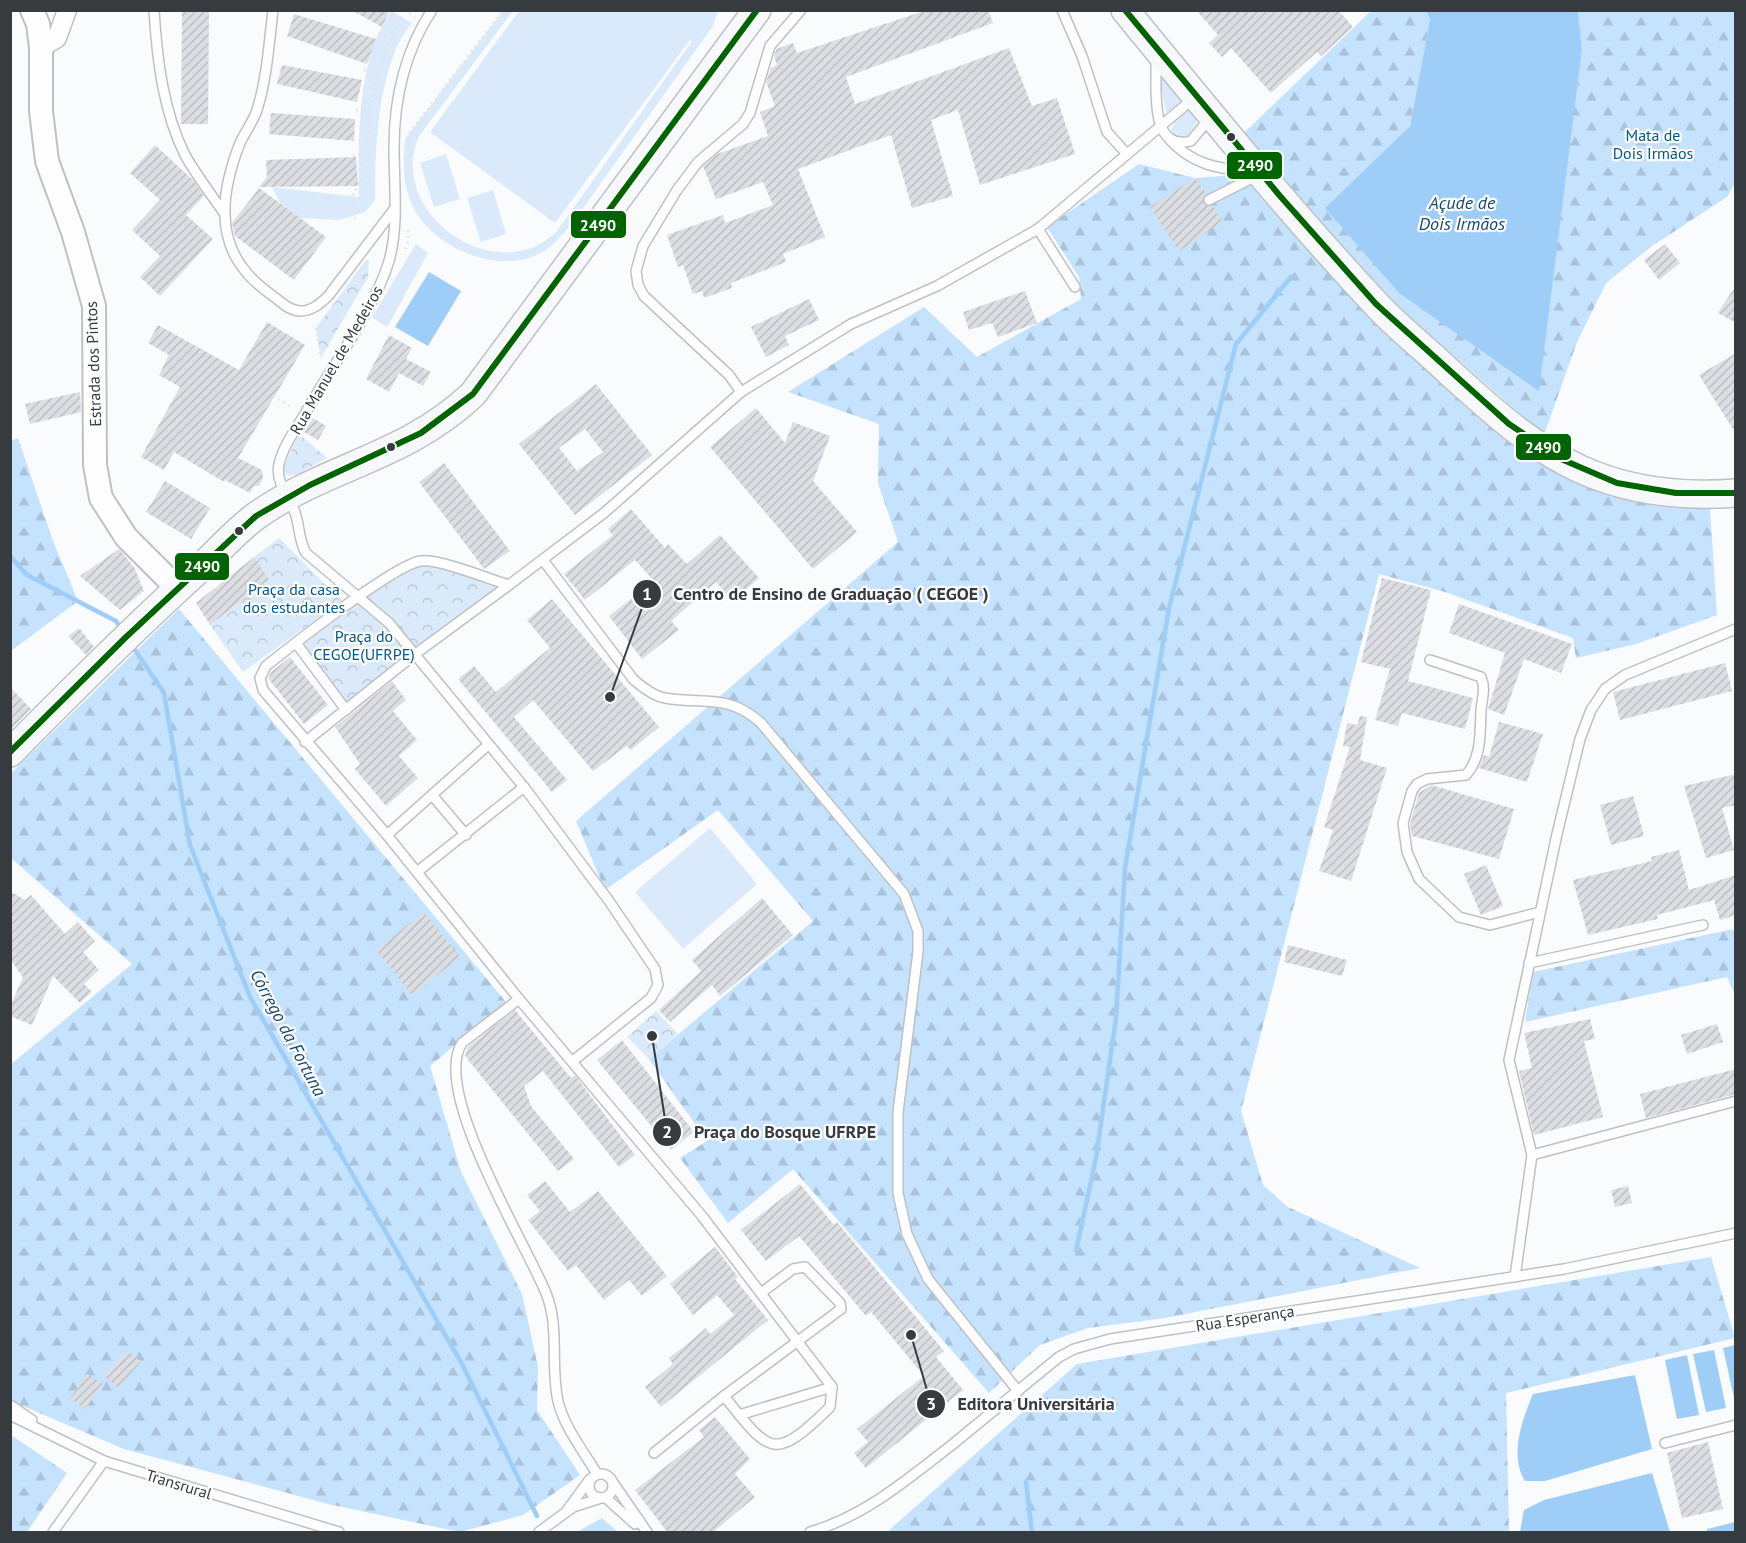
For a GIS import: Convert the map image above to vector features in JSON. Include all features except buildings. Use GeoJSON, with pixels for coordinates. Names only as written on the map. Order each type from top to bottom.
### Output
{"type":"FeatureCollection","features":[{"type":"Feature","properties":{"kind":"main road"},"geometry":{"type":"LineString","coordinates":[[10,753],[129,635],[255,517],[288,497],[420,435],[449,417],[472,394],[757,10]]}},
{"type":"Feature","properties":{"kind":"main road"},"geometry":{"type":"LineString","coordinates":[[1125,10],[1260,173],[1377,306],[1500,418],[1533,444],[1581,469],[1617,483],[1671,493],[1736,493]]}},
{"type":"Feature","properties":{"kind":"street","name":"Estrada dos Pintos"},"geometry":{"type":"LineString","coordinates":[[32,10],[38,24],[41,48],[41,111],[47,160],[73,232],[93,306],[95,465],[102,498],[126,537],[178,589]]}},
{"type":"Feature","properties":{"kind":"street"},"geometry":{"type":"LineString","coordinates":[[41,48],[57,38],[67,10]]}},
{"type":"Feature","properties":{"kind":"lane"},"geometry":{"type":"LineString","coordinates":[[154,10],[156,45],[167,109],[185,155],[224,213]]}},
{"type":"Feature","properties":{"kind":"lane"},"geometry":{"type":"LineString","coordinates":[[273,10],[264,86],[231,172],[224,213],[226,236],[232,252],[247,274],[288,308],[298,312],[318,306],[329,295],[395,208]]}},
{"type":"Feature","properties":{"kind":"lane","name":"Rua Manuel de Medeiros"},"geometry":{"type":"LineString","coordinates":[[432,10],[422,19],[402,74],[394,145],[395,208],[389,259],[379,287],[279,462],[279,479],[295,512],[300,543],[306,553],[388,623],[524,787],[609,901],[658,977],[656,992],[651,998],[573,1061]]}},
{"type":"Feature","properties":{"kind":"lane"},"geometry":{"type":"LineString","coordinates":[[741,392],[729,375],[644,296],[638,285],[638,257],[677,190],[698,162],[743,124],[750,112],[770,46],[801,10]]}},
{"type":"Feature","properties":{"kind":"lane"},"geometry":{"type":"LineString","coordinates":[[1062,10],[1082,56],[1107,132],[1126,153]]}},
{"type":"Feature","properties":{"kind":"lane"},"geometry":{"type":"LineString","coordinates":[[1155,47],[1159,126],[1168,138],[1192,160],[1232,171],[1260,173]]}},
{"type":"Feature","properties":{"kind":"lane"},"geometry":{"type":"LineString","coordinates":[[305,742],[414,655],[604,513],[741,392],[851,324],[937,286],[1038,229],[1159,126],[1204,106]]}},
{"type":"Feature","properties":{"kind":"lane"},"geometry":{"type":"LineString","coordinates":[[1168,138],[1178,142],[1191,141],[1204,106]]}},
{"type":"Feature","properties":{"kind":"lane"},"geometry":{"type":"LineString","coordinates":[[1209,200],[1260,173]]}},
{"type":"Feature","properties":{"kind":"lane"},"geometry":{"type":"LineString","coordinates":[[1038,229],[1075,287]]}},
{"type":"Feature","properties":{"kind":"lane"},"geometry":{"type":"LineString","coordinates":[[543,560],[633,679],[648,691],[663,698],[720,701],[749,712],[761,723],[904,894],[918,931],[918,952],[898,1112],[898,1193],[908,1234],[928,1279],[1018,1391]]}},
{"type":"Feature","properties":{"kind":"lane"},"geometry":{"type":"LineString","coordinates":[[509,585],[432,562],[420,561],[408,565],[358,598],[266,666],[260,678],[263,690],[305,742],[387,835],[519,999],[702,1216],[832,1387],[830,1407],[789,1442],[776,1445],[766,1443],[756,1437],[724,1396]]}},
{"type":"Feature","properties":{"kind":"lane"},"geometry":{"type":"LineString","coordinates":[[1515,1277],[1532,1155],[1509,1060],[1580,739],[1591,710],[1605,689],[1625,675],[1736,629]]}},
{"type":"Feature","properties":{"kind":"lane"},"geometry":{"type":"LineString","coordinates":[[296,643],[346,710]]}},
{"type":"Feature","properties":{"kind":"lane"},"geometry":{"type":"LineString","coordinates":[[1430,660],[1480,677],[1484,691],[1481,709],[1482,730],[1470,770],[1466,775],[1427,779],[1417,784],[1412,791],[1403,823],[1407,852],[1419,879],[1459,917],[1490,925],[1540,912]]}},
{"type":"Feature","properties":{"kind":"lane"},"geometry":{"type":"LineString","coordinates":[[387,835],[488,745]]}},
{"type":"Feature","properties":{"kind":"lane"},"geometry":{"type":"LineString","coordinates":[[417,872],[524,787]]}},
{"type":"Feature","properties":{"kind":"lane"},"geometry":{"type":"LineString","coordinates":[[432,795],[466,835]]}},
{"type":"Feature","properties":{"kind":"lane"},"geometry":{"type":"LineString","coordinates":[[1529,963],[1703,925]]}},
{"type":"Feature","properties":{"kind":"lane"},"geometry":{"type":"LineString","coordinates":[[519,999],[462,1043],[456,1053],[454,1074],[460,1102],[504,1213],[546,1293],[556,1336],[559,1404],[595,1476]]}},
{"type":"Feature","properties":{"kind":"lane"},"geometry":{"type":"LineString","coordinates":[[1532,1155],[1736,1101]]}},
{"type":"Feature","properties":{"kind":"lane","name":"Rua Esperança"},"geometry":{"type":"LineString","coordinates":[[810,1533],[854,1514],[896,1490],[1059,1357],[1091,1343],[1515,1277],[1736,1233]]}},
{"type":"Feature","properties":{"kind":"lane"},"geometry":{"type":"LineString","coordinates":[[654,1453],[724,1396],[797,1341],[841,1312],[840,1303],[805,1267],[793,1269],[761,1293]]}},
{"type":"Feature","properties":{"kind":"lane"},"geometry":{"type":"LineString","coordinates":[[739,1415],[832,1387]]}},
{"type":"Feature","properties":{"kind":"lane"},"geometry":{"type":"LineString","coordinates":[[10,1405],[51,1434]]}},
{"type":"Feature","properties":{"kind":"lane"},"geometry":{"type":"LineString","coordinates":[[10,1415],[51,1434]]}},
{"type":"Feature","properties":{"kind":"lane"},"geometry":{"type":"LineString","coordinates":[[1665,1443],[1736,1425]]}},
{"type":"Feature","properties":{"kind":"lane","name":"Transrural"},"geometry":{"type":"LineString","coordinates":[[51,1434],[104,1461],[339,1533]]}},
{"type":"Feature","properties":{"kind":"lane"},"geometry":{"type":"LineString","coordinates":[[53,1533],[104,1461]]}},
{"type":"Feature","properties":{"kind":"lane"},"geometry":{"type":"LineString","coordinates":[[562,1515],[595,1476],[608,1475],[646,1533]]}},
{"type":"Feature","properties":{"kind":"lane"},"geometry":{"type":"LineString","coordinates":[[595,1476],[589,1485],[591,1493],[603,1498],[646,1533]]}},
{"type":"Feature","properties":{"kind":"lane"},"geometry":{"type":"LineString","coordinates":[[539,1533],[573,1507],[603,1498],[612,1492],[614,1484]]}},
{"type":"Feature","properties":{"kind":"path"},"geometry":{"type":"LineString","coordinates":[[355,219],[353,193],[364,178],[369,113],[391,38],[403,10],[422,19]]}},
{"type":"Feature","properties":{"kind":"path"},"geometry":{"type":"LineString","coordinates":[[379,33],[391,38]]}},
{"type":"Feature","properties":{"kind":"path"},"geometry":{"type":"LineString","coordinates":[[364,70],[379,75]]}},
{"type":"Feature","properties":{"kind":"path"},"geometry":{"type":"LineString","coordinates":[[356,110],[369,113]]}},
{"type":"Feature","properties":{"kind":"path"},"geometry":{"type":"LineString","coordinates":[[353,156],[366,155]]}},
{"type":"Feature","properties":{"kind":"path"},"geometry":{"type":"LineString","coordinates":[[316,328],[321,358]]}},
{"type":"Feature","properties":{"kind":"path"},"geometry":{"type":"LineString","coordinates":[[278,399],[291,407]]}},
{"type":"Feature","properties":{"kind":"path"},"geometry":{"type":"LineString","coordinates":[[297,437],[320,460]]}},
{"type":"Feature","properties":{"kind":"path"},"geometry":{"type":"LineString","coordinates":[[317,671],[388,623]]}},
{"type":"Feature","properties":{"kind":"green space"},"geometry":{"type":"Polygon","coordinates":[[[391,11],[412,23],[395,51],[384,87],[377,143],[375,200],[365,212],[340,220],[300,218],[280,203],[272,187],[359,197],[359,142],[364,88],[373,47],[391,11]]]}},
{"type":"Feature","properties":{"kind":"green space"},"geometry":{"type":"Polygon","coordinates":[[[503,11],[513,11],[419,136],[413,165],[418,192],[432,216],[453,235],[478,248],[506,252],[533,247],[557,231],[692,41],[690,40],[555,223],[430,132],[519,11],[718,11],[713,26],[571,225],[544,251],[516,261],[481,258],[448,244],[434,233],[413,207],[404,173],[405,139],[503,11]]]}},
{"type":"Feature","properties":{"kind":"green space","name":"Mata de Dois Irmãos"},"geometry":{"type":"Polygon","coordinates":[[[1371,11],[1426,11],[1430,19],[1410,126],[1325,208],[1582,49],[1578,11],[1735,11],[1735,184],[1727,197],[1652,246],[1606,283],[1577,342],[1544,435],[1381,292],[1244,133],[1371,11]]]}},
{"type":"Feature","properties":{"kind":"green space"},"geometry":{"type":"Polygon","coordinates":[[[1159,74],[1182,101],[1166,113],[1159,74]]]}},
{"type":"Feature","properties":{"kind":"green space"},"geometry":{"type":"Polygon","coordinates":[[[1189,109],[1196,113],[1196,124],[1188,136],[1176,138],[1170,132],[1180,111],[1189,109]]]}},
{"type":"Feature","properties":{"kind":"green space"},"geometry":{"type":"Polygon","coordinates":[[[446,154],[460,199],[434,207],[420,163],[446,154]]]}},
{"type":"Feature","properties":{"kind":"green space"},"geometry":{"type":"Polygon","coordinates":[[[1139,164],[1195,178],[1260,173],[1332,254],[1605,492],[1710,509],[1717,615],[1636,644],[1576,658],[1573,638],[1445,592],[1379,574],[1241,1111],[1263,1185],[1288,1207],[1420,1268],[1165,1318],[1088,1328],[1040,1345],[989,1393],[793,1169],[728,1223],[680,1158],[707,1141],[649,1059],[813,921],[718,810],[605,890],[576,821],[898,542],[878,483],[879,424],[788,392],[924,307],[977,357],[1081,299],[1079,277],[1047,227],[1139,164]]]}},
{"type":"Feature","properties":{"kind":"green space"},"geometry":{"type":"Polygon","coordinates":[[[493,190],[506,234],[481,242],[467,198],[493,190]]]}},
{"type":"Feature","properties":{"kind":"green space"},"geometry":{"type":"Polygon","coordinates":[[[416,244],[428,253],[387,327],[372,317],[416,244]]]}},
{"type":"Feature","properties":{"kind":"green space"},"geometry":{"type":"Polygon","coordinates":[[[369,259],[368,277],[321,358],[316,328],[365,261],[369,259]]]}},
{"type":"Feature","properties":{"kind":"green space"},"geometry":{"type":"Polygon","coordinates":[[[299,434],[327,458],[298,474],[288,476],[282,470],[299,434]]]}},
{"type":"Feature","properties":{"kind":"green space"},"geometry":{"type":"Polygon","coordinates":[[[18,438],[53,541],[78,601],[11,651],[10,441],[18,438]]]}},
{"type":"Feature","properties":{"kind":"green space","name":"Praça da casa dos estudantes"},"geometry":{"type":"Polygon","coordinates":[[[279,538],[342,601],[243,672],[210,625],[268,579],[254,557],[279,538]]]}},
{"type":"Feature","properties":{"kind":"green space","name":"Praça do CEGOE(UFRPE)"},"geometry":{"type":"Polygon","coordinates":[[[421,556],[508,587],[346,707],[299,644],[421,556]]]}},
{"type":"Feature","properties":{"kind":"green space"},"geometry":{"type":"Polygon","coordinates":[[[179,609],[506,1002],[430,1066],[461,1172],[522,1294],[538,1367],[537,1410],[580,1475],[523,1515],[460,1532],[328,1504],[124,1449],[11,1401],[10,1065],[132,964],[11,858],[11,773],[179,609]]]}},
{"type":"Feature","properties":{"kind":"green space"},"geometry":{"type":"Polygon","coordinates":[[[710,828],[757,884],[683,949],[635,892],[710,828]]]}},
{"type":"Feature","properties":{"kind":"green space"},"geometry":{"type":"Polygon","coordinates":[[[1733,929],[1736,937],[1735,995],[1727,977],[1525,1022],[1533,972],[1733,929]]]}},
{"type":"Feature","properties":{"kind":"green space"},"geometry":{"type":"Polygon","coordinates":[[[656,1011],[678,1034],[649,1059],[627,1037],[656,1011]]]}},
{"type":"Feature","properties":{"kind":"green space"},"geometry":{"type":"Polygon","coordinates":[[[1711,1257],[1735,1338],[1506,1393],[1509,1532],[887,1532],[1077,1364],[1711,1257]]]}},
{"type":"Feature","properties":{"kind":"green space"},"geometry":{"type":"Polygon","coordinates":[[[11,1435],[67,1473],[27,1532],[11,1532],[11,1435]]]}},
{"type":"Feature","properties":{"kind":"green space"},"geometry":{"type":"Polygon","coordinates":[[[602,1518],[618,1532],[577,1532],[602,1518]]]}},
{"type":"Feature","properties":{"kind":"water","name":"Açude de Dois Irmãos"},"geometry":{"type":"Polygon","coordinates":[[[1426,11],[1578,11],[1582,49],[1539,391],[1399,293],[1325,208],[1410,126],[1430,19],[1426,11]]]}},
{"type":"Feature","properties":{"kind":"water"},"geometry":{"type":"Polygon","coordinates":[[[429,272],[461,291],[428,346],[395,327],[429,272]]]}},
{"type":"Feature","properties":{"kind":"water"},"geometry":{"type":"Polygon","coordinates":[[[1735,1345],[1736,1403],[1723,1348],[1735,1345]]]}},
{"type":"Feature","properties":{"kind":"water"},"geometry":{"type":"Polygon","coordinates":[[[1714,1350],[1726,1408],[1706,1412],[1693,1354],[1714,1350]]]}},
{"type":"Feature","properties":{"kind":"water"},"geometry":{"type":"Polygon","coordinates":[[[1687,1355],[1699,1415],[1677,1419],[1665,1360],[1687,1355]]]}},
{"type":"Feature","properties":{"kind":"water"},"geometry":{"type":"Polygon","coordinates":[[[1635,1375],[1652,1449],[1545,1481],[1525,1481],[1518,1461],[1519,1438],[1533,1394],[1635,1375]]]}},
{"type":"Feature","properties":{"kind":"water"},"geometry":{"type":"Polygon","coordinates":[[[1652,1473],[1670,1532],[1520,1532],[1524,1510],[1544,1500],[1652,1473]]]}},
{"type":"Feature","properties":{"kind":"water"},"geometry":{"type":"Polygon","coordinates":[[[1735,1522],[1735,1532],[1707,1532],[1707,1529],[1735,1522]]]}},
{"type":"Feature","properties":{"kind":"waterway"},"geometry":{"type":"LineString","coordinates":[[1076,1251],[1096,1158],[1116,1018],[1125,868],[1169,608],[1236,344],[1291,277]]}},
{"type":"Feature","properties":{"kind":"waterway","name":"Córrego da Fortuna"},"geometry":{"type":"LineString","coordinates":[[10,556],[27,575],[116,621],[122,630]]}},
{"type":"Feature","properties":{"kind":"waterway","name":"Córrego da Fortuna"},"geometry":{"type":"LineString","coordinates":[[131,644],[164,693],[190,845],[250,997],[462,1364],[537,1516]]}},
{"type":"Feature","properties":{"kind":"waterway"},"geometry":{"type":"LineString","coordinates":[[1026,1482],[1032,1532]]}},
{"type":"Feature","properties":{"kind":"transit line","name":"2490"},"geometry":{"type":"LineString","coordinates":[[10,752],[125,638],[256,516],[310,485],[421,433],[473,394],[757,10]]}},
{"type":"Feature","properties":{"kind":"transit line","name":"2490"},"geometry":{"type":"LineString","coordinates":[[1125,10],[1280,196],[1376,304],[1509,424],[1561,459],[1617,483],[1676,493],[1736,493]]}},
{"type":"Feature","properties":{"kind":"place","name":"Centro de Ensino de Graduação ( CEGOE )"},"geometry":{"type":"Point","coordinates":[610,697]}},
{"type":"Feature","properties":{"kind":"place","name":"Praça do Bosque UFRPE"},"geometry":{"type":"Point","coordinates":[652,1036]}},
{"type":"Feature","properties":{"kind":"place","name":"Editora Universitária"},"geometry":{"type":"Point","coordinates":[911,1335]}}]}
